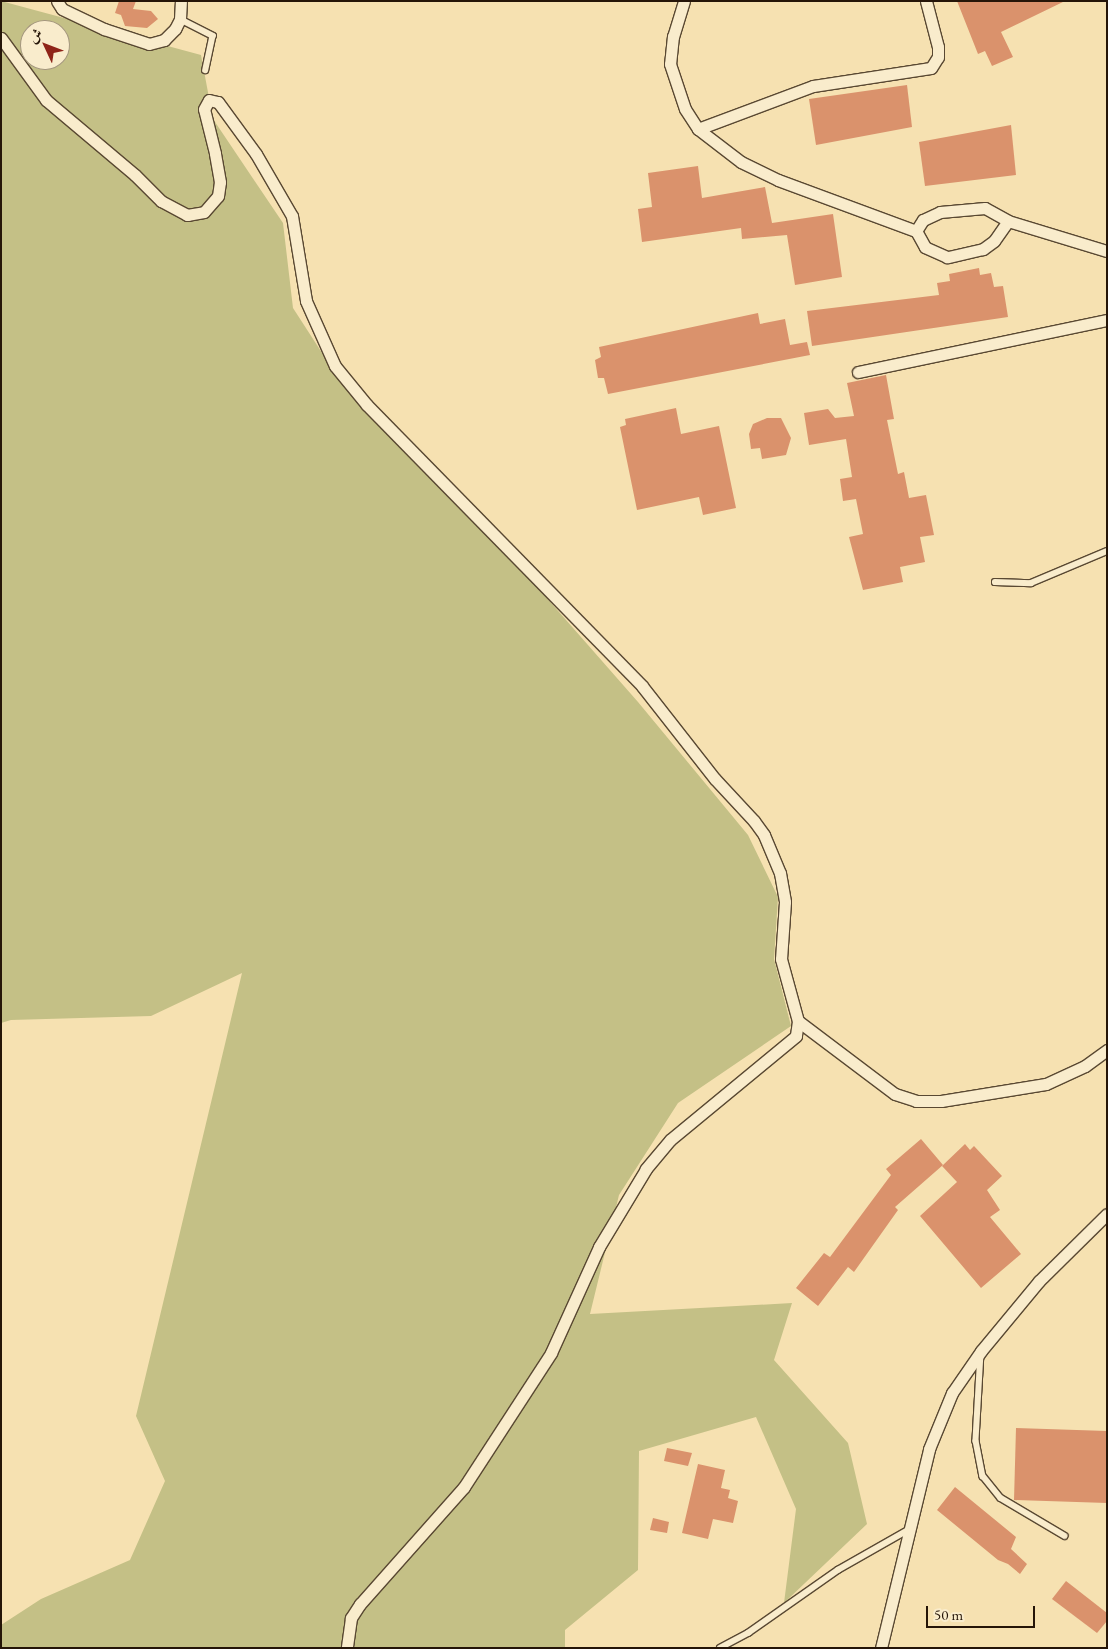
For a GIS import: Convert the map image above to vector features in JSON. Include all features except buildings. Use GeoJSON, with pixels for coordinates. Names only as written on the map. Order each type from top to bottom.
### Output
{"type":"FeatureCollection","features":[{"type":"Feature","properties":{"kind":"street"},"geometry":{"type":"LineString","coordinates":[[57,1],[62,9],[104,29],[150,44],[164,40],[180,20],[182,1]]}},
{"type":"Feature","properties":{"kind":"street"},"geometry":{"type":"LineString","coordinates":[[684,1],[673,36],[670,64],[685,109],[698,129],[741,162],[778,180],[916,231],[925,247],[947,258],[983,250],[994,241],[1008,222]]}},
{"type":"Feature","properties":{"kind":"street"},"geometry":{"type":"LineString","coordinates":[[698,129],[812,86],[931,68],[938,57],[938,47],[926,1]]}},
{"type":"Feature","properties":{"kind":"street"},"geometry":{"type":"LineString","coordinates":[[1,38],[46,100],[135,175],[161,201],[187,215],[204,212],[218,196],[220,182],[204,109],[209,100],[218,102],[256,154],[292,216],[306,301],[329,355],[341,373],[367,405],[642,686],[764,835],[783,888],[781,959],[799,1029],[790,1044],[670,1140],[646,1169],[599,1247],[551,1353],[464,1487],[360,1604],[351,1618],[347,1648]]}},
{"type":"Feature","properties":{"kind":"street"},"geometry":{"type":"LineString","coordinates":[[916,231],[929,216],[958,208],[985,208],[1008,222],[1107,251]]}},
{"type":"Feature","properties":{"kind":"street"},"geometry":{"type":"LineString","coordinates":[[858,372],[1107,320]]}},
{"type":"Feature","properties":{"kind":"street"},"geometry":{"type":"LineString","coordinates":[[798,1021],[895,1094],[916,1101],[941,1101],[1046,1084],[1085,1066],[1107,1050]]}},
{"type":"Feature","properties":{"kind":"street"},"geometry":{"type":"LineString","coordinates":[[881,1648],[928,1450],[952,1393],[981,1351],[1039,1281],[1107,1214]]}},
{"type":"Feature","properties":{"kind":"lane"},"geometry":{"type":"LineString","coordinates":[[180,20],[214,36],[206,70]]}},
{"type":"Feature","properties":{"kind":"lane"},"geometry":{"type":"LineString","coordinates":[[995,582],[1032,582],[1107,551]]}},
{"type":"Feature","properties":{"kind":"lane"},"geometry":{"type":"LineString","coordinates":[[981,1351],[976,1441],[983,1476],[1001,1498],[1064,1536]]}},
{"type":"Feature","properties":{"kind":"lane"},"geometry":{"type":"LineString","coordinates":[[720,1648],[748,1633],[838,1570],[908,1530]]}},
{"type":"Feature","properties":{"kind":"shaded area"},"geometry":{"type":"Polygon","coordinates":[[[1,1],[201,55],[213,119],[283,223],[293,308],[335,373],[516,563],[638,702],[748,835],[778,897],[774,959],[791,1026],[678,1103],[619,1195],[590,1314],[792,1303],[774,1360],[848,1443],[867,1524],[784,1603],[796,1509],[756,1417],[639,1451],[638,1570],[565,1630],[565,1648],[1,1648],[1,1625],[41,1599],[130,1560],[165,1481],[136,1416],[242,973],[151,1016],[11,1020],[1,1023],[1,1]]]}}]}
